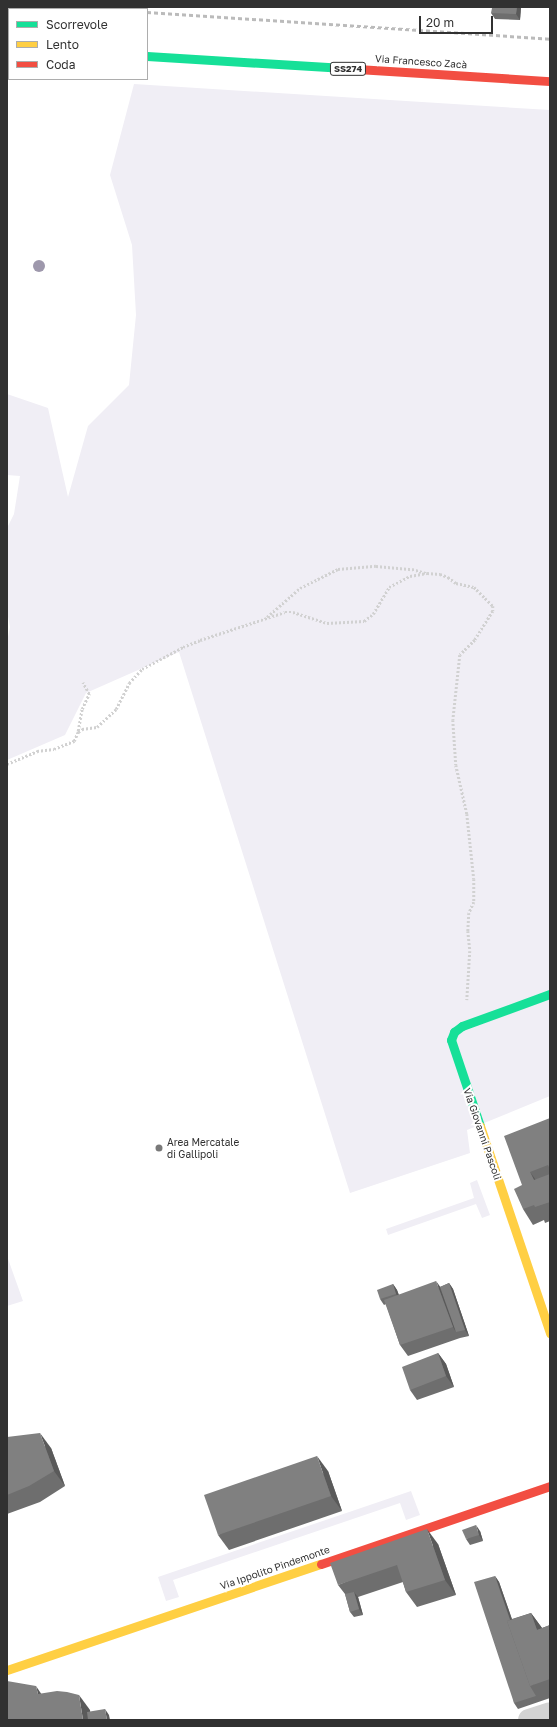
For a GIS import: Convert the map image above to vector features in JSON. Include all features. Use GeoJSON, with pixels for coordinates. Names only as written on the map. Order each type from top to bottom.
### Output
{"type":"FeatureCollection","features":[{"type":"Feature","properties":{"kind":"street","name":"Via Francesco Zacà"},"geometry":{"type":"LineString","coordinates":[[148,56],[550,81]]}},
{"type":"Feature","properties":{"kind":"street","name":"Via Giovanni Pascoli"},"geometry":{"type":"LineString","coordinates":[[550,994],[462,1026],[454,1032],[451,1040],[550,1333]]}},
{"type":"Feature","properties":{"kind":"street","name":"Via Ippolito Pindemonte"},"geometry":{"type":"LineString","coordinates":[[7,1670],[550,1486]]}},
{"type":"Feature","properties":{"kind":"street"},"geometry":{"type":"LineString","coordinates":[[529,1720],[550,1713]]}},
{"type":"Feature","properties":{"kind":"path"},"geometry":{"type":"LineString","coordinates":[[266,618],[300,588],[338,569],[376,566],[412,569],[427,573],[440,574],[448,577],[456,583],[474,587],[493,606],[492,611],[475,640],[460,655],[453,720],[456,764],[467,814],[474,878],[474,902],[469,913],[468,931],[470,951],[467,968],[466,1025]]}},
{"type":"Feature","properties":{"kind":"path"},"geometry":{"type":"LineString","coordinates":[[78,732],[82,729],[97,727],[111,715],[116,709],[129,683],[142,669],[161,660],[182,647],[285,612],[293,612],[327,623],[364,621],[373,614],[389,587],[410,576],[427,573]]}},
{"type":"Feature","properties":{"kind":"path"},"geometry":{"type":"LineString","coordinates":[[7,764],[37,751],[54,749],[74,740],[78,732],[82,709],[89,694],[83,683]]}},
{"type":"Feature","properties":{"kind":"shaded area"},"geometry":{"type":"Polygon","coordinates":[[[134,84],[550,110],[550,1096],[467,1130],[470,1153],[350,1193],[179,652],[86,693],[65,735],[7,760],[7,642],[10,627],[7,611],[7,528],[14,514],[20,476],[7,475],[7,394],[48,408],[68,497],[88,426],[129,385],[136,315],[132,245],[110,175],[134,84]]]}},
{"type":"Feature","properties":{"kind":"shaded area"},"geometry":{"type":"Polygon","coordinates":[[[477,1180],[490,1215],[482,1218],[476,1204],[388,1235],[386,1229],[474,1198],[470,1183],[477,1180]]]}},
{"type":"Feature","properties":{"kind":"shaded area"},"geometry":{"type":"Polygon","coordinates":[[[7,1256],[23,1301],[7,1306],[7,1256]]]}},
{"type":"Feature","properties":{"kind":"shaded area"},"geometry":{"type":"Polygon","coordinates":[[[411,1491],[420,1515],[406,1520],[400,1503],[173,1580],[179,1597],[166,1601],[158,1577],[411,1491]]]}},
{"type":"Feature","properties":{"kind":"building"},"geometry":{"type":"Polygon","coordinates":[[[517,7],[516,14],[491,13],[492,8],[517,7]]]}},
{"type":"Feature","properties":{"kind":"building"},"geometry":{"type":"Polygon","coordinates":[[[550,1118],[550,1169],[548,1165],[530,1172],[534,1180],[550,1174],[550,1202],[523,1209],[514,1189],[522,1185],[504,1136],[550,1118]]]}},
{"type":"Feature","properties":{"kind":"building"},"geometry":{"type":"Polygon","coordinates":[[[436,1281],[453,1327],[400,1345],[384,1300],[436,1281]]]}},
{"type":"Feature","properties":{"kind":"building"},"geometry":{"type":"Polygon","coordinates":[[[449,1283],[465,1330],[456,1332],[440,1287],[449,1283]]]}},
{"type":"Feature","properties":{"kind":"building"},"geometry":{"type":"Polygon","coordinates":[[[393,1284],[396,1294],[380,1299],[377,1290],[393,1284]]]}},
{"type":"Feature","properties":{"kind":"building"},"geometry":{"type":"Polygon","coordinates":[[[438,1353],[446,1376],[410,1390],[402,1367],[438,1353]]]}},
{"type":"Feature","properties":{"kind":"building"},"geometry":{"type":"Polygon","coordinates":[[[40,1433],[54,1471],[29,1486],[7,1495],[7,1437],[40,1433]]]}},
{"type":"Feature","properties":{"kind":"building"},"geometry":{"type":"Polygon","coordinates":[[[317,1456],[331,1496],[218,1535],[204,1495],[317,1456]]]}},
{"type":"Feature","properties":{"kind":"building"},"geometry":{"type":"Polygon","coordinates":[[[476,1525],[479,1535],[466,1539],[462,1530],[476,1525]]]}},
{"type":"Feature","properties":{"kind":"building"},"geometry":{"type":"Polygon","coordinates":[[[427,1529],[445,1580],[406,1592],[397,1565],[338,1585],[330,1563],[427,1529]]]}},
{"type":"Feature","properties":{"kind":"building"},"geometry":{"type":"Polygon","coordinates":[[[495,1576],[510,1620],[507,1621],[530,1686],[536,1696],[514,1703],[474,1582],[495,1576]]]}},
{"type":"Feature","properties":{"kind":"building"},"geometry":{"type":"Polygon","coordinates":[[[354,1592],[359,1609],[350,1612],[345,1594],[354,1592]]]}},
{"type":"Feature","properties":{"kind":"building"},"geometry":{"type":"Polygon","coordinates":[[[531,1613],[537,1630],[550,1625],[550,1679],[530,1686],[507,1621],[531,1613]]]}},
{"type":"Feature","properties":{"kind":"building"},"geometry":{"type":"Polygon","coordinates":[[[7,1681],[36,1686],[38,1694],[57,1691],[79,1695],[83,1720],[7,1720],[7,1681]]]}},
{"type":"Feature","properties":{"kind":"building"},"geometry":{"type":"Polygon","coordinates":[[[105,1709],[107,1720],[88,1720],[87,1712],[105,1709]]]}},
{"type":"Feature","properties":{"kind":"railway"},"geometry":{"type":"LineString","coordinates":[[63,7],[79,8]]}},
{"type":"Feature","properties":{"kind":"railway"},"geometry":{"type":"LineString","coordinates":[[148,12],[550,39]]}},
{"type":"Feature","properties":{"kind":"traffic: fast"},"geometry":{"type":"LineString","coordinates":[[148,56],[357,69]]}},
{"type":"Feature","properties":{"kind":"traffic: fast"},"geometry":{"type":"LineString","coordinates":[[480,1126],[451,1040],[454,1032],[462,1026],[550,994]]}},
{"type":"Feature","properties":{"kind":"traffic: slow"},"geometry":{"type":"LineString","coordinates":[[480,1126],[550,1333]]}},
{"type":"Feature","properties":{"kind":"traffic: slow"},"geometry":{"type":"LineString","coordinates":[[7,1670],[321,1564]]}},
{"type":"Feature","properties":{"kind":"traffic: jam"},"geometry":{"type":"LineString","coordinates":[[357,69],[550,81]]}},
{"type":"Feature","properties":{"kind":"traffic: jam"},"geometry":{"type":"LineString","coordinates":[[321,1564],[550,1486]]}},
{"type":"Feature","properties":{"kind":"place","name":"Area Mercatale di Gallipoli"},"geometry":{"type":"Point","coordinates":[159,1148]}}]}
